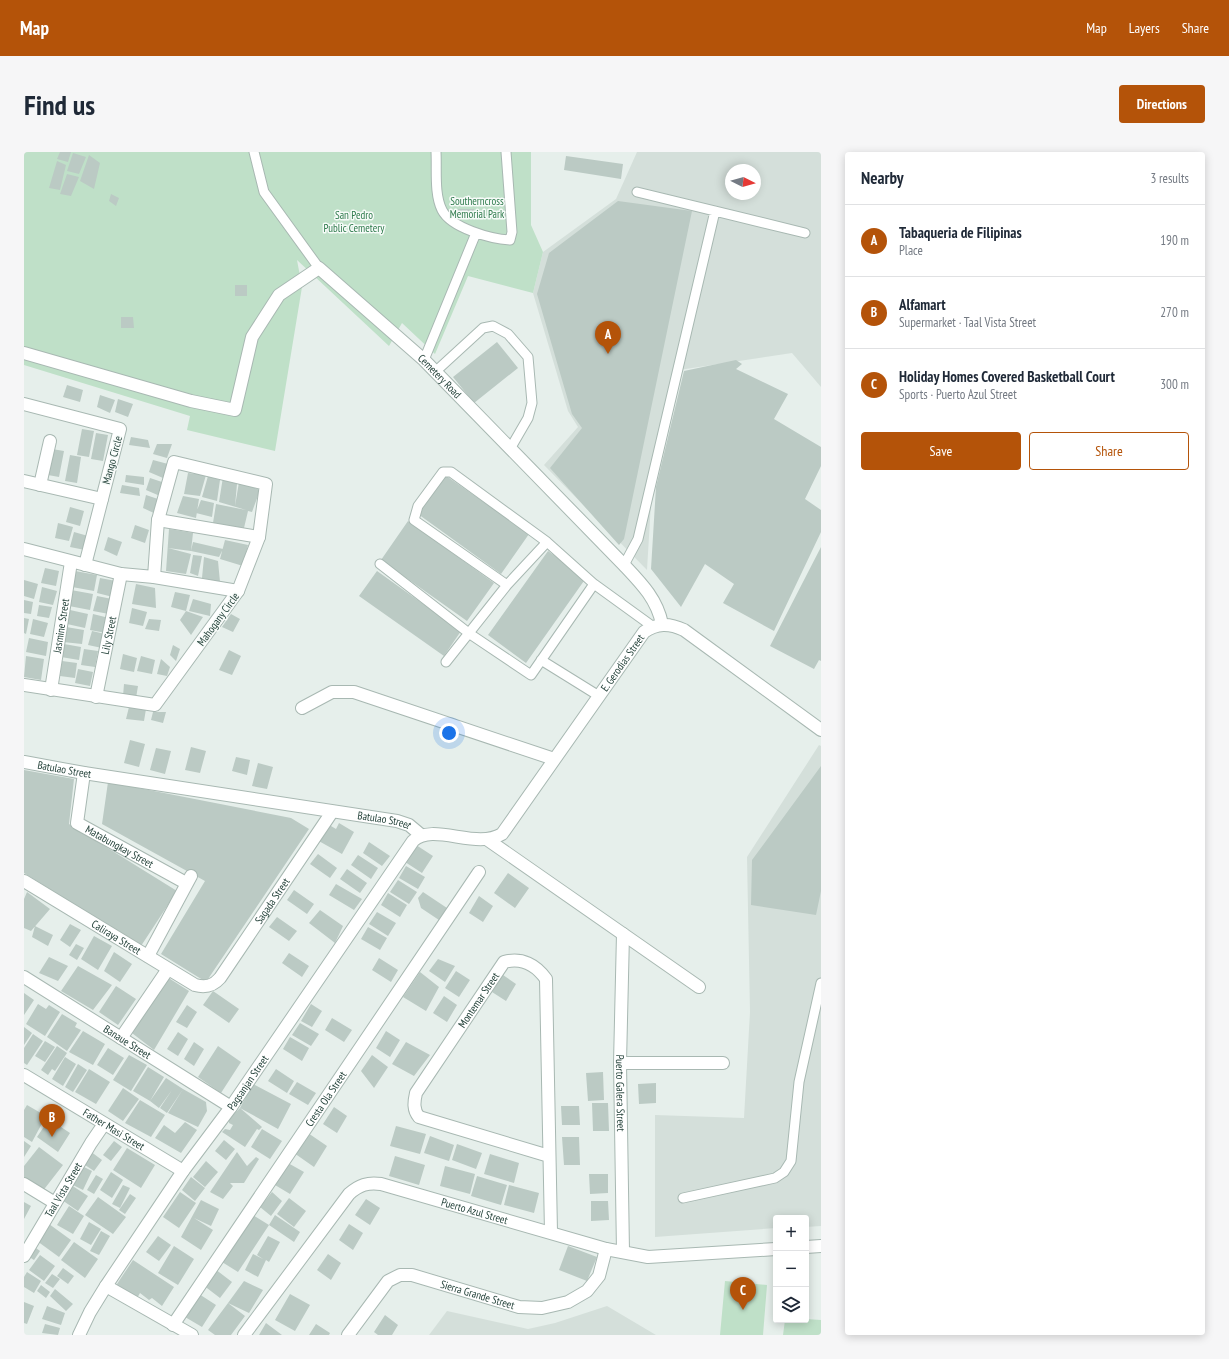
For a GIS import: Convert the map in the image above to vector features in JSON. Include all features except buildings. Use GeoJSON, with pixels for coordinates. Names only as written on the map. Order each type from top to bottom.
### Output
{"type":"FeatureCollection","features":[{"type":"Feature","properties":{"kind":"street","name":"Cemetery Road"},"geometry":{"type":"LineString","coordinates":[[319,268],[424,360],[624,565],[645,588],[656,603],[657,625]]}},
{"type":"Feature","properties":{"kind":"street"},"geometry":{"type":"LineString","coordinates":[[24,353],[191,401],[235,410],[252,337],[280,295],[319,268]]}},
{"type":"Feature","properties":{"kind":"street","name":"Mango Circle"},"geometry":{"type":"LineString","coordinates":[[24,404],[120,429],[85,565]]}},
{"type":"Feature","properties":{"kind":"street"},"geometry":{"type":"LineString","coordinates":[[40,485],[50,441]]}},
{"type":"Feature","properties":{"kind":"street","name":"Mahogany Circle"},"geometry":{"type":"LineString","coordinates":[[24,685],[155,705],[238,591],[260,537],[266,484],[174,462],[158,520]]}},
{"type":"Feature","properties":{"kind":"street"},"geometry":{"type":"LineString","coordinates":[[24,481],[102,499]]}},
{"type":"Feature","properties":{"kind":"street"},"geometry":{"type":"LineString","coordinates":[[154,577],[158,520],[260,537]]}},
{"type":"Feature","properties":{"kind":"street"},"geometry":{"type":"LineString","coordinates":[[24,549],[121,574],[154,577],[238,591]]}},
{"type":"Feature","properties":{"kind":"street","name":"Jasmine Street"},"geometry":{"type":"LineString","coordinates":[[51,690],[71,562]]}},
{"type":"Feature","properties":{"kind":"street","name":"Lily Street"},"geometry":{"type":"LineString","coordinates":[[96,696],[121,574]]}},
{"type":"Feature","properties":{"kind":"street"},"geometry":{"type":"LineString","coordinates":[[657,625],[674,626],[684,630],[821,730]]}},
{"type":"Feature","properties":{"kind":"street","name":"E. Gerodias Street"},"geometry":{"type":"LineString","coordinates":[[488,840],[502,834],[509,826],[554,759],[644,632],[657,625]]}},
{"type":"Feature","properties":{"kind":"street"},"geometry":{"type":"LineString","coordinates":[[302,708],[332,692],[354,692],[436,718],[554,759]]}},
{"type":"Feature","properties":{"kind":"street","name":"Batulao Street"},"geometry":{"type":"LineString","coordinates":[[24,762],[84,773],[397,821],[410,825],[422,835],[434,834],[488,840],[699,987]]}},
{"type":"Feature","properties":{"kind":"street","name":"Matabungkay Street"},"geometry":{"type":"LineString","coordinates":[[84,773],[77,823],[188,879],[148,956]]}},
{"type":"Feature","properties":{"kind":"street","name":"Sagada Street"},"geometry":{"type":"LineString","coordinates":[[210,986],[220,978],[332,812]]}},
{"type":"Feature","properties":{"kind":"street","name":"Pagsanjan Street"},"geometry":{"type":"LineString","coordinates":[[79,1335],[90,1312],[106,1286],[183,1172],[231,1107],[413,841],[422,835]]}},
{"type":"Feature","properties":{"kind":"street","name":"Cresta Ola Street"},"geometry":{"type":"LineString","coordinates":[[173,1325],[479,872]]}},
{"type":"Feature","properties":{"kind":"street","name":"Caliraya Street"},"geometry":{"type":"LineString","coordinates":[[24,881],[195,986],[210,986]]}},
{"type":"Feature","properties":{"kind":"street","name":"Puerto Galera Street"},"geometry":{"type":"LineString","coordinates":[[623,934],[620,1063],[623,1252]]}},
{"type":"Feature","properties":{"kind":"street","name":"Montemar Street"},"geometry":{"type":"LineString","coordinates":[[549,1156],[419,1117],[414,1107],[416,1094],[420,1087],[504,962],[513,960],[522,960],[542,972],[546,979],[551,1232]]}},
{"type":"Feature","properties":{"kind":"street"},"geometry":{"type":"LineString","coordinates":[[121,1038],[168,969]]}},
{"type":"Feature","properties":{"kind":"street","name":"Banaue Street"},"geometry":{"type":"LineString","coordinates":[[24,977],[231,1107]]}},
{"type":"Feature","properties":{"kind":"street"},"geometry":{"type":"LineString","coordinates":[[620,1063],[723,1063]]}},
{"type":"Feature","properties":{"kind":"street","name":"Father Masi Street"},"geometry":{"type":"LineString","coordinates":[[24,1075],[183,1172]]}},
{"type":"Feature","properties":{"kind":"street","name":"Taal Vista Street"},"geometry":{"type":"LineString","coordinates":[[24,1256],[91,1143],[104,1124]]}},
{"type":"Feature","properties":{"kind":"street"},"geometry":{"type":"LineString","coordinates":[[24,1184],[55,1203]]}},
{"type":"Feature","properties":{"kind":"street","name":"Puerto Azul Street"},"geometry":{"type":"LineString","coordinates":[[244,1335],[349,1194],[364,1184],[381,1184],[606,1249],[648,1257],[773,1249]]}},
{"type":"Feature","properties":{"kind":"street"},"geometry":{"type":"LineString","coordinates":[[809,1247],[821,1246]]}},
{"type":"Feature","properties":{"kind":"street","name":"Sierra Grande Street"},"geometry":{"type":"LineString","coordinates":[[348,1335],[388,1281],[400,1275],[412,1275],[519,1308],[542,1308],[568,1302],[587,1290],[599,1276],[606,1249]]}},
{"type":"Feature","properties":{"kind":"street"},"geometry":{"type":"LineString","coordinates":[[106,1286],[192,1335]]}},
{"type":"Feature","properties":{"kind":"lane"},"geometry":{"type":"LineString","coordinates":[[254,152],[264,192],[319,268]]}},
{"type":"Feature","properties":{"kind":"lane"},"geometry":{"type":"LineString","coordinates":[[436,152],[438,190],[442,210],[450,221],[476,233],[502,240],[510,240],[512,232],[506,152]]}},
{"type":"Feature","properties":{"kind":"lane"},"geometry":{"type":"LineString","coordinates":[[637,192],[805,233]]}},
{"type":"Feature","properties":{"kind":"lane"},"geometry":{"type":"LineString","coordinates":[[624,565],[638,539],[715,211]]}},
{"type":"Feature","properties":{"kind":"lane"},"geometry":{"type":"LineString","coordinates":[[424,360],[476,233]]}},
{"type":"Feature","properties":{"kind":"lane"},"geometry":{"type":"LineString","coordinates":[[435,372],[483,328],[493,326],[508,334],[528,358],[532,403],[528,418],[510,449]]}},
{"type":"Feature","properties":{"kind":"lane"},"geometry":{"type":"LineString","coordinates":[[507,585],[414,520],[418,506],[443,472],[451,472],[461,478],[547,542],[594,584],[657,625]]}},
{"type":"Feature","properties":{"kind":"lane"},"geometry":{"type":"LineString","coordinates":[[446,662],[470,634],[507,585],[547,542]]}},
{"type":"Feature","properties":{"kind":"lane"},"geometry":{"type":"LineString","coordinates":[[380,564],[470,634],[531,675],[594,584]]}},
{"type":"Feature","properties":{"kind":"lane"},"geometry":{"type":"LineString","coordinates":[[541,660],[599,696]]}},
{"type":"Feature","properties":{"kind":"lane"},"geometry":{"type":"LineString","coordinates":[[683,1198],[775,1178],[784,1172],[791,1161],[799,1082],[821,983]]}},
{"type":"Feature","properties":{"kind":"shaded area"},"geometry":{"type":"Polygon","coordinates":[[[637,152],[821,152],[821,387],[792,353],[679,370],[652,486],[647,570],[544,465],[578,427],[568,411],[533,293],[543,252],[616,199],[637,152]]]}},
{"type":"Feature","properties":{"kind":"shaded area"},"geometry":{"type":"Polygon","coordinates":[[[819,745],[821,746],[821,1226],[809,1227],[809,1215],[773,1215],[773,1228],[655,1237],[655,1115],[744,1118],[750,1012],[747,857],[819,745]]]}},
{"type":"Feature","properties":{"kind":"shaded area"},"geometry":{"type":"Polygon","coordinates":[[[607,1306],[656,1335],[429,1335],[447,1311],[528,1329],[555,1323],[607,1306]]]}},
{"type":"Feature","properties":{"kind":"green space"},"geometry":{"type":"Polygon","coordinates":[[[24,152],[531,152],[531,225],[543,252],[533,293],[468,276],[435,354],[402,323],[389,346],[297,260],[302,287],[275,451],[187,430],[190,416],[24,365],[24,152]]]}},
{"type":"Feature","properties":{"kind":"green space"},"geometry":{"type":"Polygon","coordinates":[[[725,1281],[767,1285],[763,1335],[720,1335],[725,1281]]]}},
{"type":"Feature","properties":{"kind":"green space"},"geometry":{"type":"Polygon","coordinates":[[[809,1319],[821,1320],[821,1335],[783,1335],[785,1323],[809,1323],[809,1319]]]}},
{"type":"Feature","properties":{"kind":"place","name":"Tabaqueria de Filipinas"},"geometry":{"type":"Point","coordinates":[608,354]}},
{"type":"Feature","properties":{"kind":"place","name":"Alfamart"},"geometry":{"type":"Point","coordinates":[52,1137]}},
{"type":"Feature","properties":{"kind":"place","name":"Holiday Homes Covered Basketball Court"},"geometry":{"type":"Point","coordinates":[743,1310]}},
{"type":"Feature","properties":{"kind":"park label","name":"Southerncross Memorial Park"},"geometry":{"type":"Point","coordinates":[477,207]}},
{"type":"Feature","properties":{"kind":"park label","name":"San Pedro Public Cemetery"},"geometry":{"type":"Point","coordinates":[354,221]}}]}
